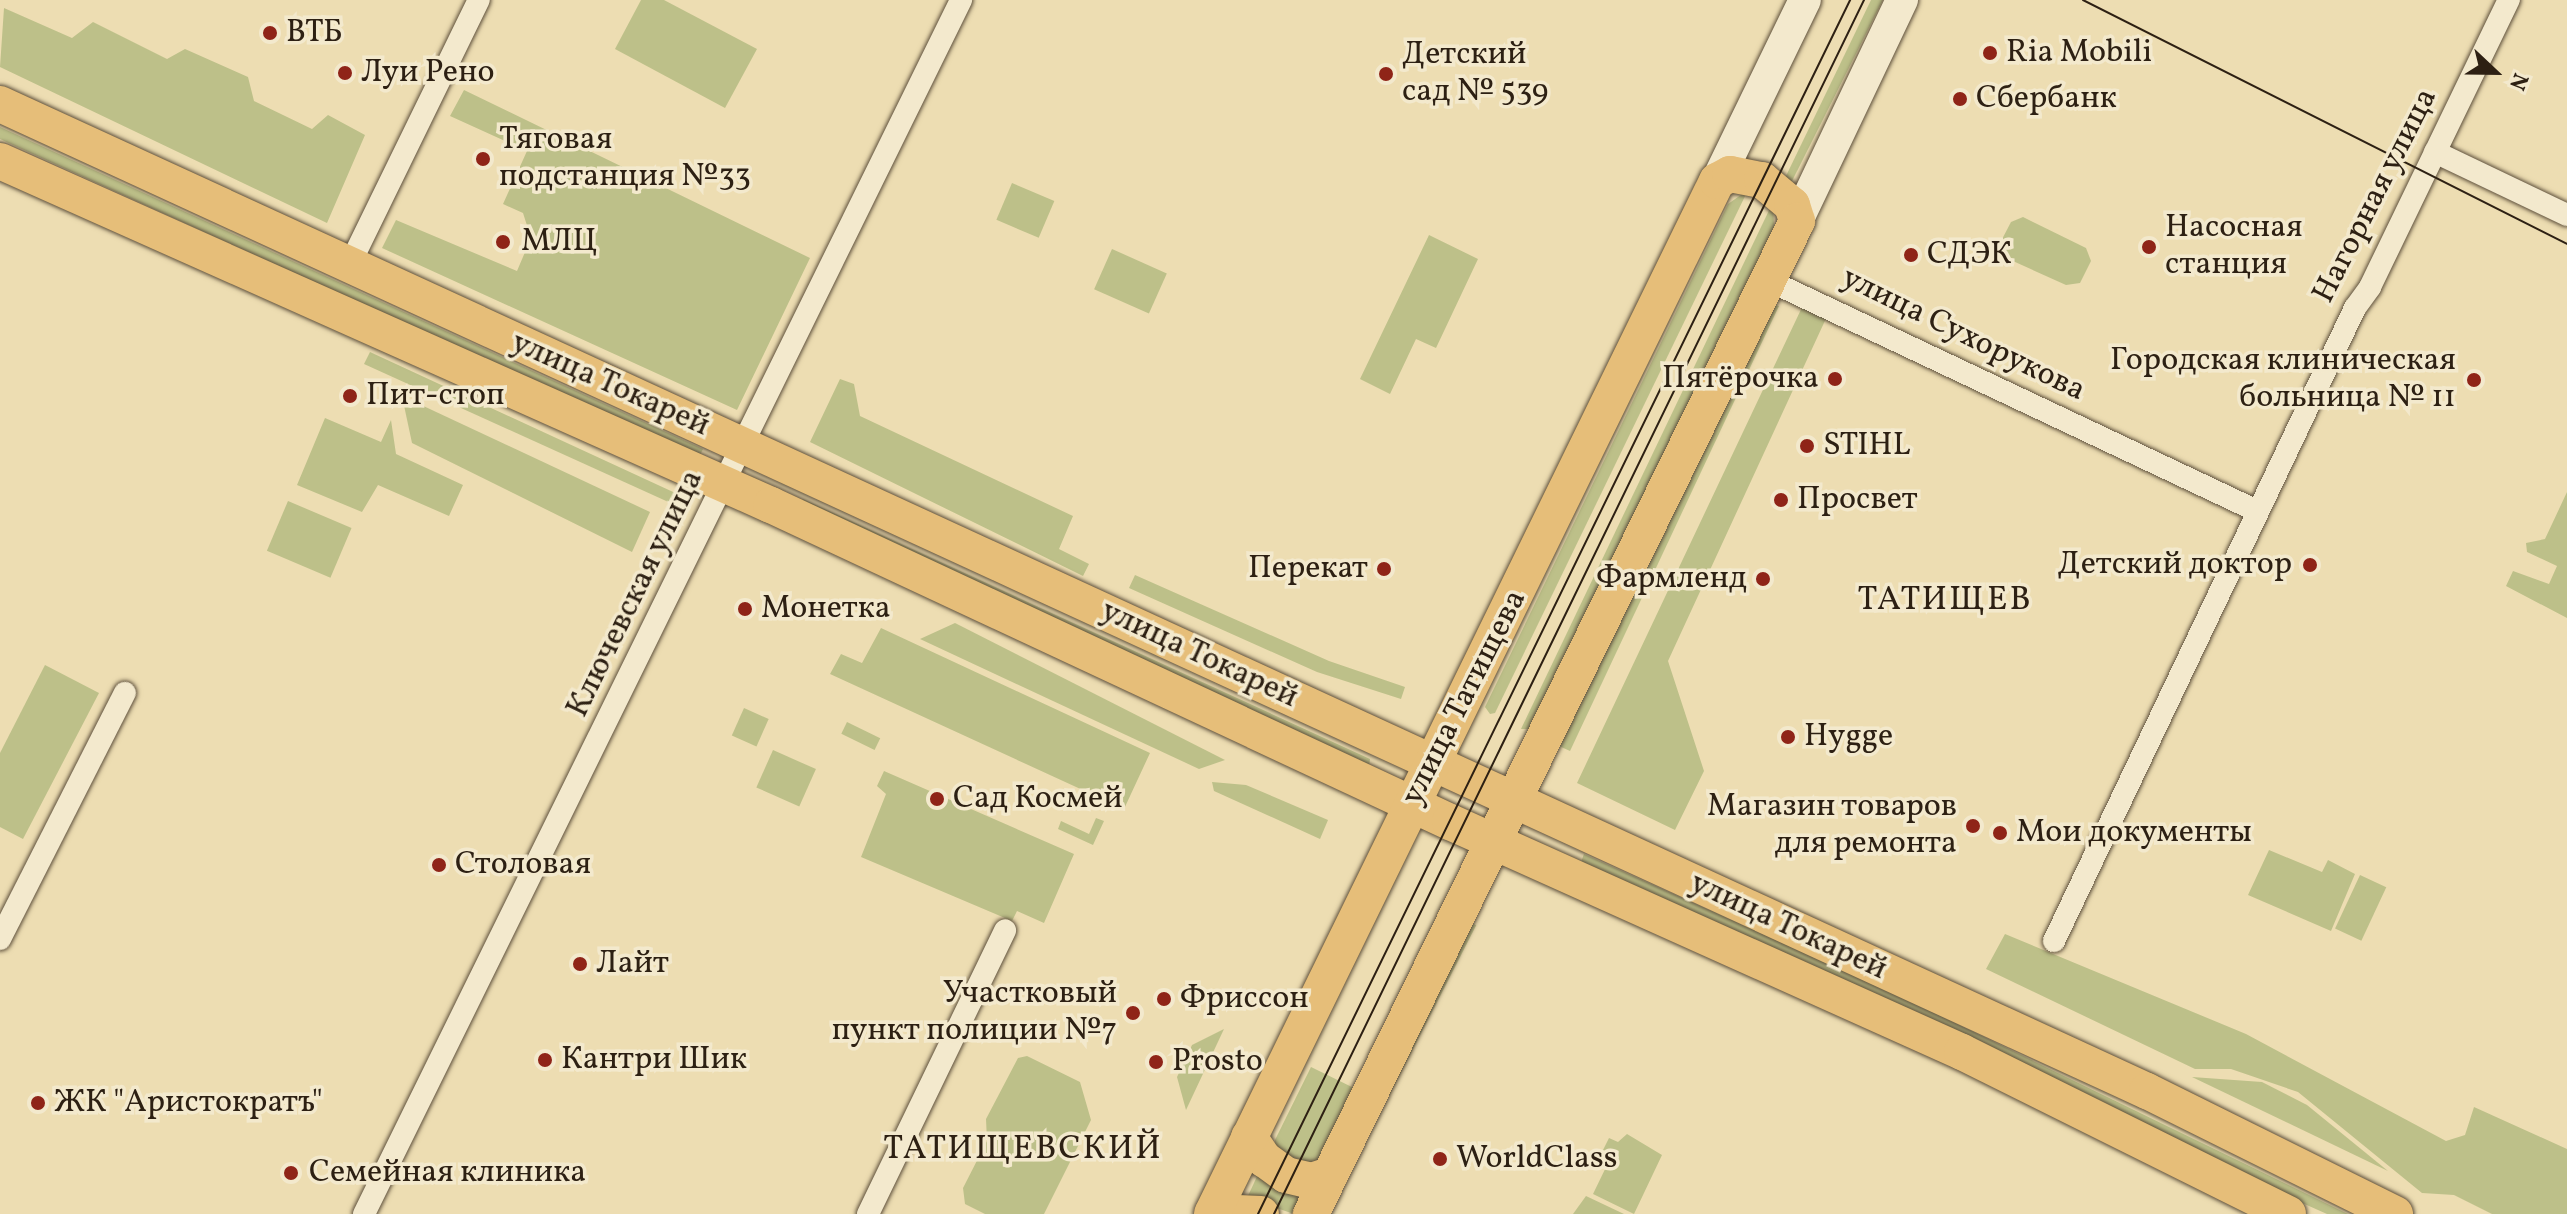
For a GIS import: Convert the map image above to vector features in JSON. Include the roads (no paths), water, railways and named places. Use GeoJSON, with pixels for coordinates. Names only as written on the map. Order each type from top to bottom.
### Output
{"type":"FeatureCollection","features":[{"type":"Feature","properties":{"kind":"main road","name":"улица Татищева"},"geometry":{"type":"LineString","coordinates":[[1212,1213],[1805,0]]}},
{"type":"Feature","properties":{"kind":"main road"},"geometry":{"type":"LineString","coordinates":[[1311,1214],[1770,281],[1902,0]]}},
{"type":"Feature","properties":{"kind":"main road","name":"улица Токарей"},"geometry":{"type":"LineString","coordinates":[[0,104],[2147,1091],[2395,1214]]}},
{"type":"Feature","properties":{"kind":"main road","name":"улица Токарей"},"geometry":{"type":"LineString","coordinates":[[0,161],[724,483],[1492,842],[1962,1052],[2288,1214]]}},
{"type":"Feature","properties":{"kind":"main road"},"geometry":{"type":"LineString","coordinates":[[1717,181],[1730,174],[1762,180],[1792,205],[1797,221]]}},
{"type":"Feature","properties":{"kind":"main road"},"geometry":{"type":"LineString","coordinates":[[1249,1137],[1264,1159],[1292,1178],[1311,1181],[1330,1175]]}},
{"type":"Feature","properties":{"kind":"main road"},"geometry":{"type":"LineString","coordinates":[[1212,1213],[1261,1214]]}},
{"type":"Feature","properties":{"kind":"street"},"geometry":{"type":"LineString","coordinates":[[349,266],[479,0]]}},
{"type":"Feature","properties":{"kind":"street","name":"Ключевская улица"},"geometry":{"type":"LineString","coordinates":[[364,1214],[961,0]]}},
{"type":"Feature","properties":{"kind":"street","name":"Нагорная улица"},"geometry":{"type":"LineString","coordinates":[[2054,941],[2257,511],[2509,0]]}},
{"type":"Feature","properties":{"kind":"street"},"geometry":{"type":"LineString","coordinates":[[2435,152],[2567,215]]}},
{"type":"Feature","properties":{"kind":"street","name":"улица Сухорукова"},"geometry":{"type":"LineString","coordinates":[[1770,281],[2257,511]]}},
{"type":"Feature","properties":{"kind":"street"},"geometry":{"type":"LineString","coordinates":[[0,939],[125,693]]}},
{"type":"Feature","properties":{"kind":"street"},"geometry":{"type":"LineString","coordinates":[[868,1214],[1005,930]]}},
{"type":"Feature","properties":{"kind":"tram line"},"geometry":{"type":"LineString","coordinates":[[1258,1214],[1850,0]]}},
{"type":"Feature","properties":{"kind":"tram line"},"geometry":{"type":"LineString","coordinates":[[1274,1214],[1864,0]]}},
{"type":"Feature","properties":{"kind":"tram line"},"geometry":{"type":"LineString","coordinates":[[2083,0],[2567,244]]}},
{"type":"Feature","properties":{"kind":"place","name":"ВТБ"},"geometry":{"type":"Point","coordinates":[270,33]}},
{"type":"Feature","properties":{"kind":"place","name":"Ria Mobili"},"geometry":{"type":"Point","coordinates":[1990,53]}},
{"type":"Feature","properties":{"kind":"place","name":"Луи Рено"},"geometry":{"type":"Point","coordinates":[345,73]}},
{"type":"Feature","properties":{"kind":"place","name":"Детский сад № 539"},"geometry":{"type":"Point","coordinates":[1386,74]}},
{"type":"Feature","properties":{"kind":"place","name":"Сбербанк"},"geometry":{"type":"Point","coordinates":[1960,99]}},
{"type":"Feature","properties":{"kind":"place","name":"Тяговая подстанция №33"},"geometry":{"type":"Point","coordinates":[483,159]}},
{"type":"Feature","properties":{"kind":"place","name":"МЛЦ"},"geometry":{"type":"Point","coordinates":[503,242]}},
{"type":"Feature","properties":{"kind":"place","name":"Насосная станция"},"geometry":{"type":"Point","coordinates":[2149,247]}},
{"type":"Feature","properties":{"kind":"place","name":"СДЭК"},"geometry":{"type":"Point","coordinates":[1911,255]}},
{"type":"Feature","properties":{"kind":"place","name":"Пятёрочка"},"geometry":{"type":"Point","coordinates":[1835,379]}},
{"type":"Feature","properties":{"kind":"place","name":"Городская клиническая больница № 11"},"geometry":{"type":"Point","coordinates":[2474,380]}},
{"type":"Feature","properties":{"kind":"place","name":"Пит-стоп"},"geometry":{"type":"Point","coordinates":[350,396]}},
{"type":"Feature","properties":{"kind":"place","name":"STIHL"},"geometry":{"type":"Point","coordinates":[1807,446]}},
{"type":"Feature","properties":{"kind":"place","name":"Просвет"},"geometry":{"type":"Point","coordinates":[1781,500]}},
{"type":"Feature","properties":{"kind":"place","name":"Детский доктор"},"geometry":{"type":"Point","coordinates":[2310,565]}},
{"type":"Feature","properties":{"kind":"place","name":"Перекат"},"geometry":{"type":"Point","coordinates":[1384,569]}},
{"type":"Feature","properties":{"kind":"place","name":"Фармленд"},"geometry":{"type":"Point","coordinates":[1763,579]}},
{"type":"Feature","properties":{"kind":"place","name":"Монетка"},"geometry":{"type":"Point","coordinates":[745,609]}},
{"type":"Feature","properties":{"kind":"place","name":"Hygge"},"geometry":{"type":"Point","coordinates":[1788,737]}},
{"type":"Feature","properties":{"kind":"place","name":"Сад Космей"},"geometry":{"type":"Point","coordinates":[937,799]}},
{"type":"Feature","properties":{"kind":"place","name":"Магазин товаров для ремонта"},"geometry":{"type":"Point","coordinates":[1973,826]}},
{"type":"Feature","properties":{"kind":"place","name":"Мои документы"},"geometry":{"type":"Point","coordinates":[2000,833]}},
{"type":"Feature","properties":{"kind":"place","name":"Столовая"},"geometry":{"type":"Point","coordinates":[439,865]}},
{"type":"Feature","properties":{"kind":"place","name":"Лайт"},"geometry":{"type":"Point","coordinates":[580,964]}},
{"type":"Feature","properties":{"kind":"place","name":"Фриссон"},"geometry":{"type":"Point","coordinates":[1164,999]}},
{"type":"Feature","properties":{"kind":"place","name":"Участковый пункт полиции №7"},"geometry":{"type":"Point","coordinates":[1133,1013]}},
{"type":"Feature","properties":{"kind":"place","name":"Кантри Шик"},"geometry":{"type":"Point","coordinates":[545,1060]}},
{"type":"Feature","properties":{"kind":"place","name":"Prosto"},"geometry":{"type":"Point","coordinates":[1156,1062]}},
{"type":"Feature","properties":{"kind":"place","name":"ЖК \"Аристократъ\""},"geometry":{"type":"Point","coordinates":[38,1103]}},
{"type":"Feature","properties":{"kind":"place","name":"WorldClass"},"geometry":{"type":"Point","coordinates":[1440,1159]}},
{"type":"Feature","properties":{"kind":"place","name":"Семейная клиника"},"geometry":{"type":"Point","coordinates":[291,1173]}},
{"type":"Feature","properties":{"kind":"district","name":"ТАТИЩЕВ"},"geometry":{"type":"Point","coordinates":[1945,601]}},
{"type":"Feature","properties":{"kind":"district","name":"ТАТИЩЕВСКИЙ"},"geometry":{"type":"Point","coordinates":[1023,1150]}}]}
